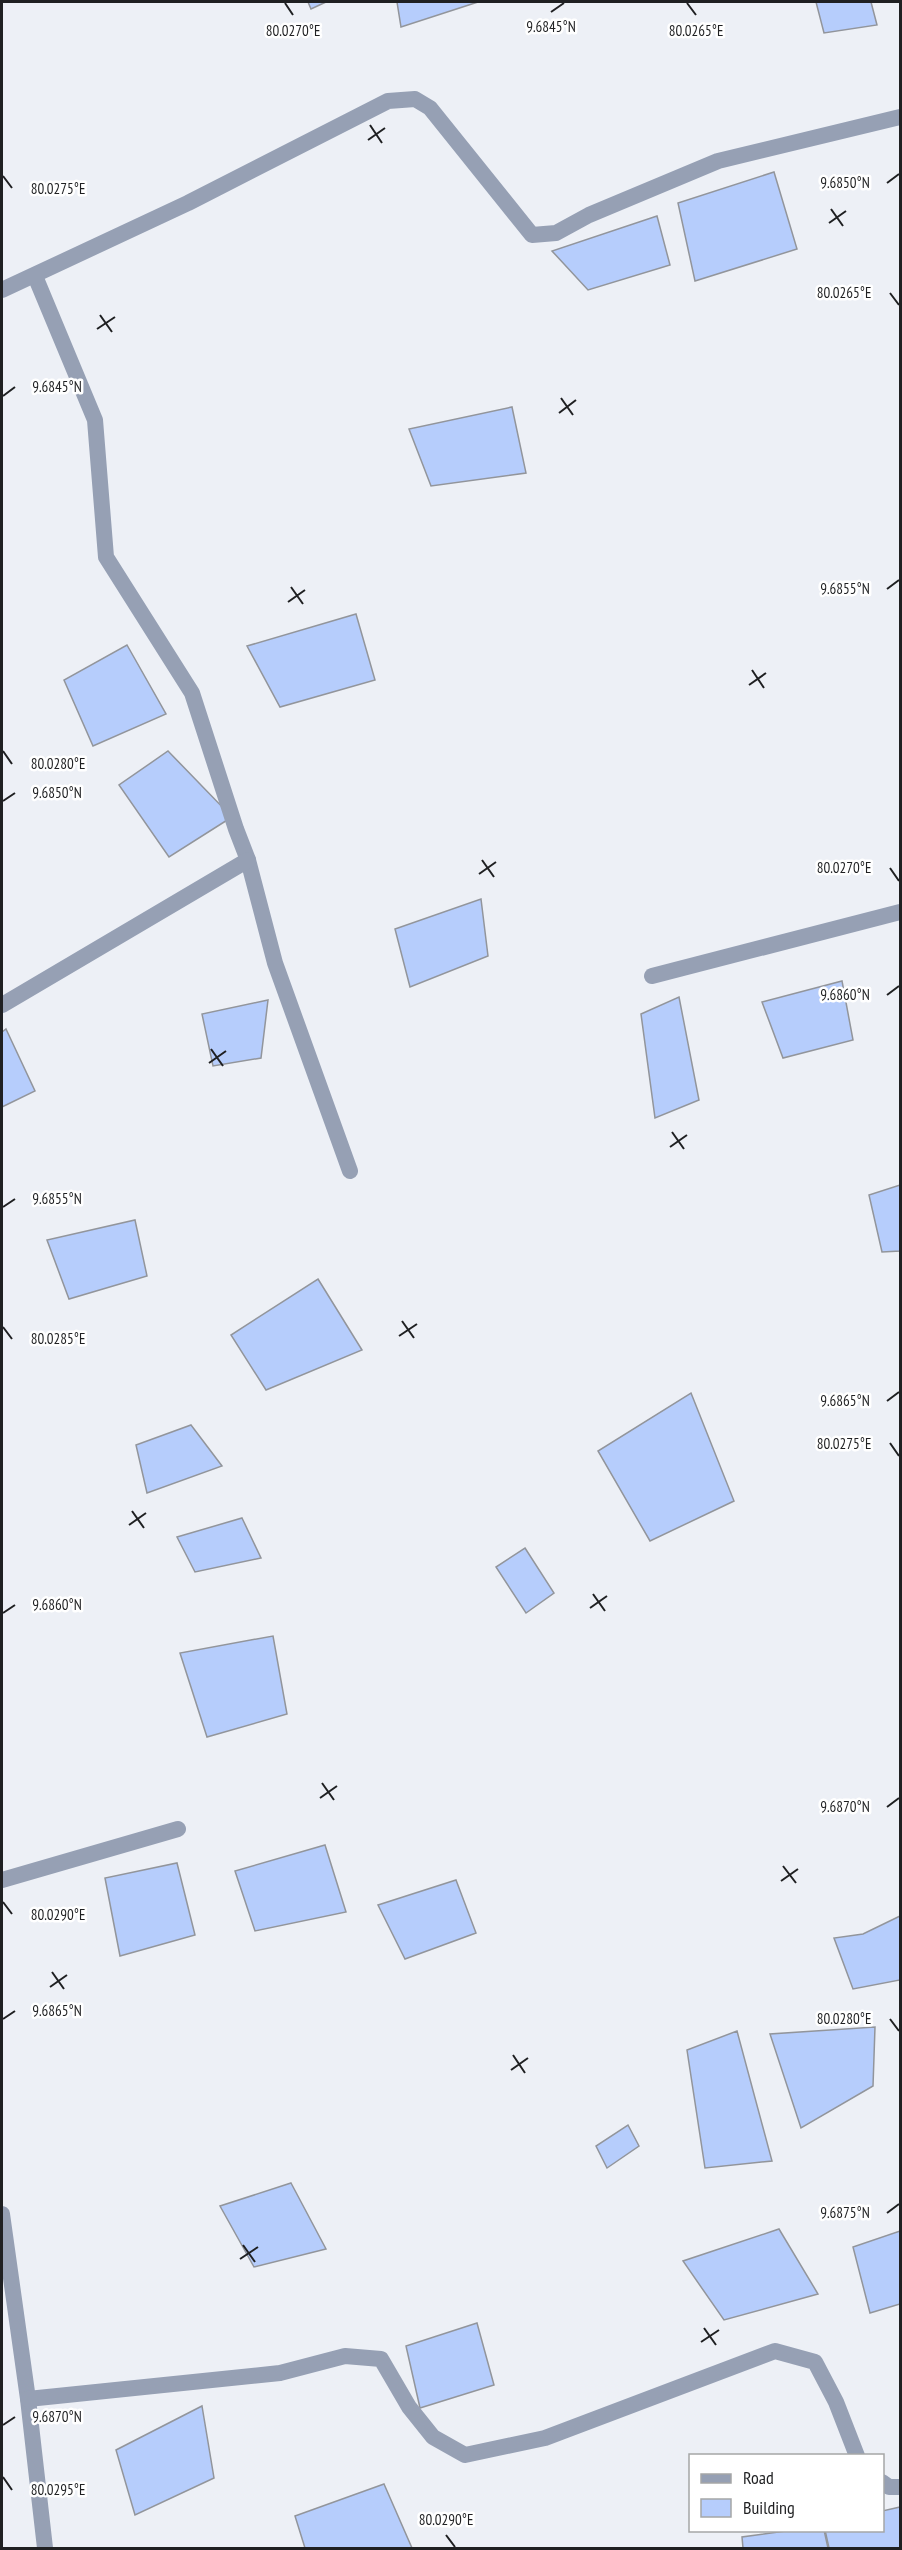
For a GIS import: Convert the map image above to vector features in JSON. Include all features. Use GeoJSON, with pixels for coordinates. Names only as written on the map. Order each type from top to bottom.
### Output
{"type":"FeatureCollection","features":[{"type":"Feature","properties":{"kind":"street"},"geometry":{"type":"LineString","coordinates":[[2,290],[188,203],[388,101],[415,99],[430,108],[532,235],[556,233],[589,215],[718,161],[900,117]]}},
{"type":"Feature","properties":{"kind":"street"},"geometry":{"type":"LineString","coordinates":[[35,276],[95,420],[106,557],[192,693],[248,860],[275,963],[350,1171]]}},
{"type":"Feature","properties":{"kind":"street"},"geometry":{"type":"LineString","coordinates":[[2,1005],[248,860]]}},
{"type":"Feature","properties":{"kind":"street"},"geometry":{"type":"LineString","coordinates":[[652,976],[900,912]]}},
{"type":"Feature","properties":{"kind":"street"},"geometry":{"type":"LineString","coordinates":[[2,1880],[178,1829]]}},
{"type":"Feature","properties":{"kind":"street"},"geometry":{"type":"LineString","coordinates":[[2,2214],[28,2399],[45,2548]]}},
{"type":"Feature","properties":{"kind":"street"},"geometry":{"type":"LineString","coordinates":[[28,2399],[280,2373],[345,2356],[381,2359],[409,2407],[433,2437],[465,2455],[544,2438],[776,2350],[815,2362],[836,2402],[856,2454]]}},
{"type":"Feature","properties":{"kind":"street"},"geometry":{"type":"LineString","coordinates":[[884,2483],[889,2487],[900,2487]]}},
{"type":"Feature","properties":{"kind":"building"},"geometry":{"type":"Polygon","coordinates":[[[308,2],[326,2],[311,9],[308,2]]]}},
{"type":"Feature","properties":{"kind":"building"},"geometry":{"type":"Polygon","coordinates":[[[397,2],[478,2],[401,27],[397,2]]]}},
{"type":"Feature","properties":{"kind":"building"},"geometry":{"type":"Polygon","coordinates":[[[816,2],[871,2],[877,25],[824,33],[816,2]]]}},
{"type":"Feature","properties":{"kind":"building"},"geometry":{"type":"Polygon","coordinates":[[[774,172],[797,249],[695,281],[678,203],[774,172]]]}},
{"type":"Feature","properties":{"kind":"building"},"geometry":{"type":"Polygon","coordinates":[[[657,216],[670,265],[588,290],[552,251],[657,216]]]}},
{"type":"Feature","properties":{"kind":"building"},"geometry":{"type":"Polygon","coordinates":[[[512,407],[526,473],[431,486],[409,429],[512,407]]]}},
{"type":"Feature","properties":{"kind":"building"},"geometry":{"type":"Polygon","coordinates":[[[356,614],[375,680],[280,707],[247,646],[356,614]]]}},
{"type":"Feature","properties":{"kind":"building"},"geometry":{"type":"Polygon","coordinates":[[[127,645],[166,714],[93,746],[64,680],[127,645]]]}},
{"type":"Feature","properties":{"kind":"building"},"geometry":{"type":"Polygon","coordinates":[[[168,751],[232,817],[169,857],[119,785],[168,751]]]}},
{"type":"Feature","properties":{"kind":"building"},"geometry":{"type":"Polygon","coordinates":[[[481,899],[488,956],[410,987],[395,929],[481,899]]]}},
{"type":"Feature","properties":{"kind":"building"},"geometry":{"type":"Polygon","coordinates":[[[842,981],[853,1040],[783,1058],[762,1002],[842,981]]]}},
{"type":"Feature","properties":{"kind":"building"},"geometry":{"type":"Polygon","coordinates":[[[679,997],[699,1100],[655,1118],[641,1014],[679,997]]]}},
{"type":"Feature","properties":{"kind":"building"},"geometry":{"type":"Polygon","coordinates":[[[268,1000],[261,1058],[213,1066],[202,1014],[268,1000]]]}},
{"type":"Feature","properties":{"kind":"building"},"geometry":{"type":"Polygon","coordinates":[[[6,1029],[35,1091],[2,1107],[2,1032],[6,1029]]]}},
{"type":"Feature","properties":{"kind":"building"},"geometry":{"type":"Polygon","coordinates":[[[900,1185],[900,1251],[882,1252],[869,1195],[900,1185]]]}},
{"type":"Feature","properties":{"kind":"building"},"geometry":{"type":"Polygon","coordinates":[[[135,1220],[147,1276],[69,1299],[47,1240],[135,1220]]]}},
{"type":"Feature","properties":{"kind":"building"},"geometry":{"type":"Polygon","coordinates":[[[318,1279],[362,1350],[266,1390],[231,1335],[318,1279]]]}},
{"type":"Feature","properties":{"kind":"building"},"geometry":{"type":"Polygon","coordinates":[[[691,1393],[734,1501],[650,1541],[598,1451],[691,1393]]]}},
{"type":"Feature","properties":{"kind":"building"},"geometry":{"type":"Polygon","coordinates":[[[191,1425],[222,1466],[147,1493],[136,1445],[191,1425]]]}},
{"type":"Feature","properties":{"kind":"building"},"geometry":{"type":"Polygon","coordinates":[[[242,1518],[261,1558],[195,1572],[177,1537],[242,1518]]]}},
{"type":"Feature","properties":{"kind":"building"},"geometry":{"type":"Polygon","coordinates":[[[525,1548],[554,1593],[526,1613],[496,1567],[525,1548]]]}},
{"type":"Feature","properties":{"kind":"building"},"geometry":{"type":"Polygon","coordinates":[[[273,1636],[287,1714],[207,1737],[180,1653],[273,1636]]]}},
{"type":"Feature","properties":{"kind":"building"},"geometry":{"type":"Polygon","coordinates":[[[325,1845],[346,1912],[255,1931],[235,1871],[325,1845]]]}},
{"type":"Feature","properties":{"kind":"building"},"geometry":{"type":"Polygon","coordinates":[[[177,1863],[195,1935],[120,1956],[105,1878],[177,1863]]]}},
{"type":"Feature","properties":{"kind":"building"},"geometry":{"type":"Polygon","coordinates":[[[456,1880],[476,1933],[405,1959],[378,1905],[456,1880]]]}},
{"type":"Feature","properties":{"kind":"building"},"geometry":{"type":"Polygon","coordinates":[[[900,1916],[900,1980],[853,1989],[834,1938],[863,1934],[900,1916]]]}},
{"type":"Feature","properties":{"kind":"building"},"geometry":{"type":"Polygon","coordinates":[[[875,2027],[873,2086],[801,2128],[770,2034],[875,2027]]]}},
{"type":"Feature","properties":{"kind":"building"},"geometry":{"type":"Polygon","coordinates":[[[737,2031],[772,2161],[705,2168],[687,2050],[737,2031]]]}},
{"type":"Feature","properties":{"kind":"building"},"geometry":{"type":"Polygon","coordinates":[[[628,2125],[639,2146],[607,2168],[596,2146],[628,2125]]]}},
{"type":"Feature","properties":{"kind":"building"},"geometry":{"type":"Polygon","coordinates":[[[291,2183],[326,2249],[254,2267],[220,2206],[291,2183]]]}},
{"type":"Feature","properties":{"kind":"building"},"geometry":{"type":"Polygon","coordinates":[[[779,2229],[818,2294],[724,2320],[683,2261],[779,2229]]]}},
{"type":"Feature","properties":{"kind":"building"},"geometry":{"type":"Polygon","coordinates":[[[900,2231],[900,2304],[870,2313],[853,2247],[900,2231]]]}},
{"type":"Feature","properties":{"kind":"building"},"geometry":{"type":"Polygon","coordinates":[[[477,2323],[494,2385],[420,2408],[406,2346],[477,2323]]]}},
{"type":"Feature","properties":{"kind":"building"},"geometry":{"type":"Polygon","coordinates":[[[202,2406],[214,2478],[135,2515],[116,2450],[202,2406]]]}},
{"type":"Feature","properties":{"kind":"building"},"geometry":{"type":"Polygon","coordinates":[[[384,2484],[412,2548],[305,2548],[295,2516],[384,2484]]]}},
{"type":"Feature","properties":{"kind":"building"},"geometry":{"type":"Polygon","coordinates":[[[900,2507],[900,2548],[829,2548],[825,2532],[884,2532],[884,2511],[900,2507]]]}},
{"type":"Feature","properties":{"kind":"building"},"geometry":{"type":"Polygon","coordinates":[[[778,2532],[824,2532],[828,2548],[743,2548],[742,2537],[778,2532]]]}}]}
